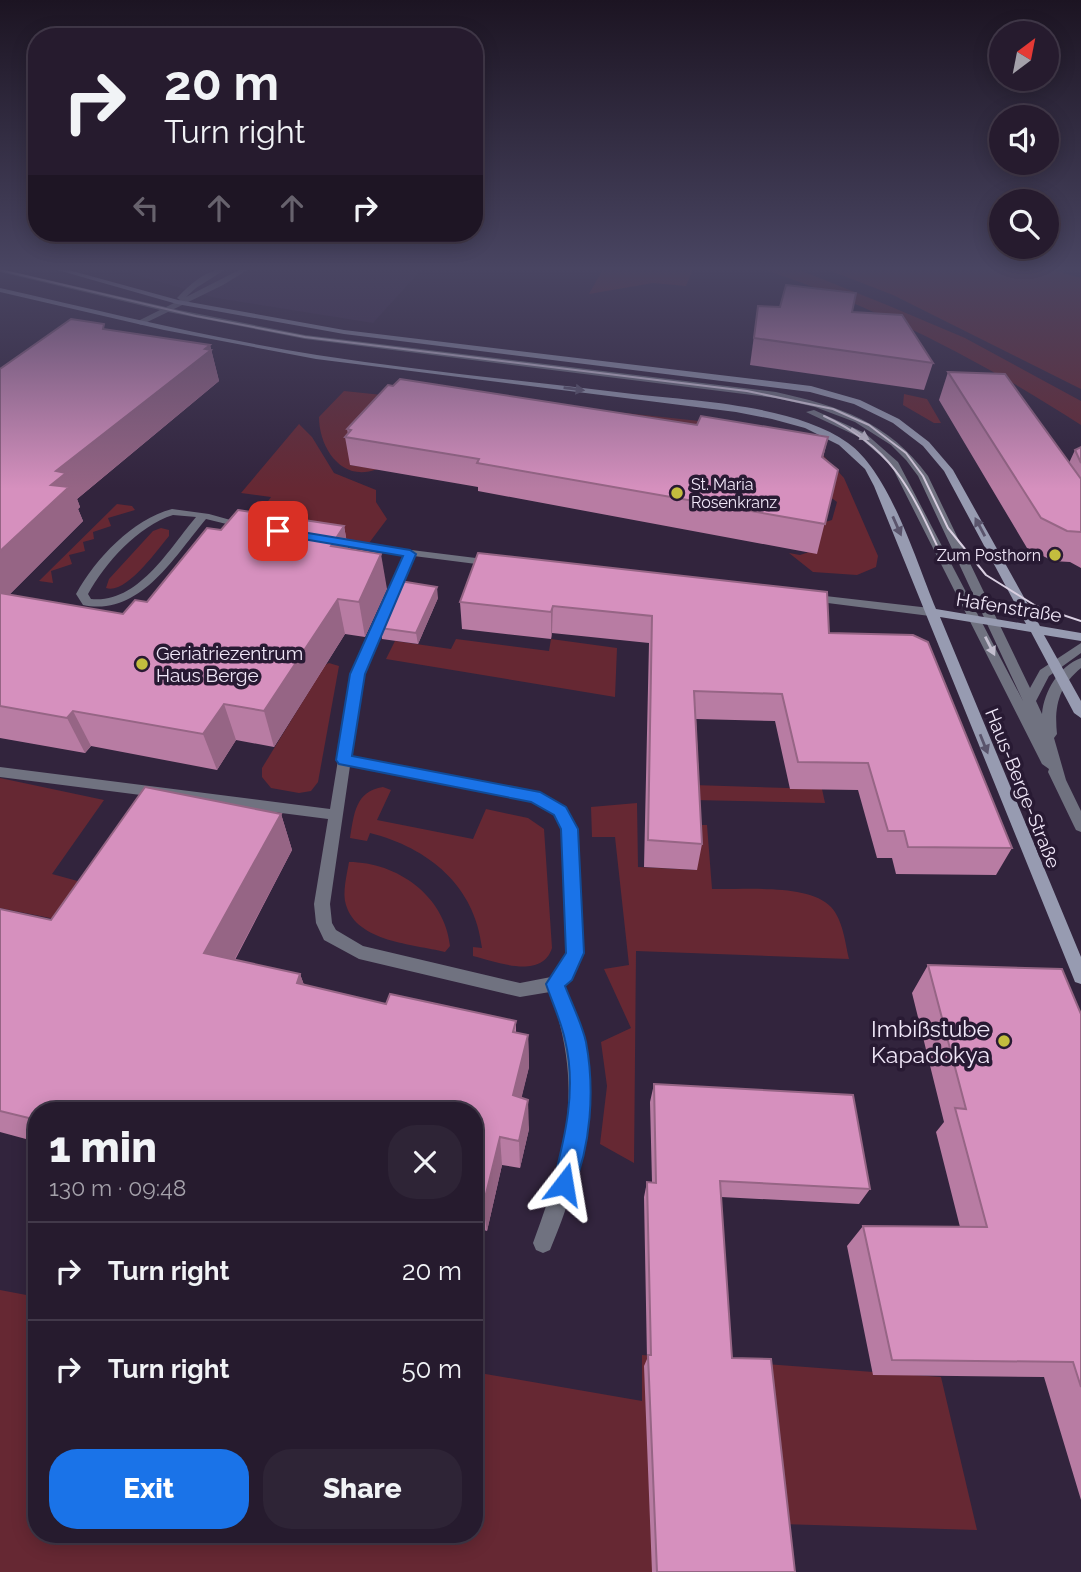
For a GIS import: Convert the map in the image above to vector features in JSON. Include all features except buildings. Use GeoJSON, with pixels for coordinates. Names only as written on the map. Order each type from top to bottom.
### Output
{"type":"FeatureCollection","features":[{"type":"Feature","properties":{"kind":"main road","name":"Haus-Berge-Straße"},"geometry":{"type":"LineString","coordinates":[[230,342],[350,362],[736,409],[782,418],[828,435],[850,449],[870,470],[906,547],[930,612],[1081,977]]}},
{"type":"Feature","properties":{"kind":"main road"},"geometry":{"type":"LineString","coordinates":[[427,342],[795,386],[843,397],[883,413],[926,444],[948,470],[1081,713]]}},
{"type":"Feature","properties":{"kind":"main road","name":"Hafenstraße"},"geometry":{"type":"LineString","coordinates":[[930,612],[1081,637]]}},
{"type":"Feature","properties":{"kind":"street"},"geometry":{"type":"LineString","coordinates":[[305,342],[331,348],[749,399],[828,418],[866,438],[895,464],[1038,746],[1059,780]]}},
{"type":"Feature","properties":{"kind":"street"},"geometry":{"type":"LineString","coordinates":[[345,342],[776,395],[833,409],[869,425],[899,446],[919,470],[1029,699]]}},
{"type":"Feature","properties":{"kind":"street"},"geometry":{"type":"LineString","coordinates":[[202,517],[131,595],[108,605],[87,602],[82,594],[85,587],[143,526],[172,512],[202,517],[266,529]]}},
{"type":"Feature","properties":{"kind":"street"},"geometry":{"type":"LineString","coordinates":[[342,544],[507,564]]}},
{"type":"Feature","properties":{"kind":"street"},"geometry":{"type":"LineString","coordinates":[[344,760],[534,796],[560,811],[569,829],[575,953],[566,974],[555,984],[520,990],[359,952],[330,935],[324,923],[322,904],[335,815],[358,674],[410,554]]}},
{"type":"Feature","properties":{"kind":"street"},"geometry":{"type":"LineString","coordinates":[[798,597],[930,612]]}},
{"type":"Feature","properties":{"kind":"street"},"geometry":{"type":"LineString","coordinates":[[1081,647],[1054,664],[1037,682],[1027,709],[1031,724],[1081,826]]}},
{"type":"Feature","properties":{"kind":"street"},"geometry":{"type":"LineString","coordinates":[[1059,780],[1047,714],[1050,698],[1061,677],[1081,662]]}},
{"type":"Feature","properties":{"kind":"street"},"geometry":{"type":"LineString","coordinates":[[0,772],[335,815]]}},
{"type":"Feature","properties":{"kind":"street"},"geometry":{"type":"LineString","coordinates":[[543,1243],[569,1166],[581,1095],[576,1041],[555,984]]}},
{"type":"Feature","properties":{"kind":"shaded area"},"geometry":{"type":"Polygon","coordinates":[[[937,342],[973,342],[1081,401],[1081,425],[1043,401],[937,342]]]}},
{"type":"Feature","properties":{"kind":"shaded area"},"geometry":{"type":"Polygon","coordinates":[[[988,342],[1081,342],[1081,389],[988,342]]]}},
{"type":"Feature","properties":{"kind":"shaded area"},"geometry":{"type":"Polygon","coordinates":[[[344,391],[392,396],[350,465],[377,469],[364,472],[343,467],[328,451],[323,440],[319,417],[344,391]]]}},
{"type":"Feature","properties":{"kind":"shaded area"},"geometry":{"type":"Polygon","coordinates":[[[904,394],[927,399],[941,423],[934,423],[903,405],[904,394]]]}},
{"type":"Feature","properties":{"kind":"shaded area"},"geometry":{"type":"Polygon","coordinates":[[[597,410],[718,423],[822,454],[844,478],[878,556],[876,567],[857,575],[813,572],[789,553],[800,555],[818,549],[808,527],[832,520],[837,502],[815,486],[597,410]]]}},
{"type":"Feature","properties":{"kind":"shaded area"},"geometry":{"type":"Polygon","coordinates":[[[299,424],[312,437],[334,473],[376,490],[376,502],[387,519],[369,543],[301,531],[259,514],[271,497],[241,493],[299,424]]]}},
{"type":"Feature","properties":{"kind":"shaded area"},"geometry":{"type":"Polygon","coordinates":[[[117,504],[132,506],[135,510],[108,518],[111,526],[93,532],[94,539],[83,542],[85,551],[69,555],[72,564],[51,571],[53,583],[39,581],[117,504]]]}},
{"type":"Feature","properties":{"kind":"shaded area"},"geometry":{"type":"Polygon","coordinates":[[[161,528],[169,530],[169,536],[140,570],[123,585],[106,588],[109,579],[153,531],[161,528]]]}},
{"type":"Feature","properties":{"kind":"shaded area"},"geometry":{"type":"Polygon","coordinates":[[[456,639],[549,651],[551,639],[617,648],[615,697],[386,659],[395,641],[451,649],[456,639]]]}},
{"type":"Feature","properties":{"kind":"shaded area"},"geometry":{"type":"Polygon","coordinates":[[[329,663],[339,666],[318,782],[311,791],[299,793],[271,788],[262,777],[262,768],[325,665],[329,663]]]}},
{"type":"Feature","properties":{"kind":"shaded area"},"geometry":{"type":"Polygon","coordinates":[[[0,778],[104,800],[52,874],[103,888],[80,924],[0,908],[0,778]]]}},
{"type":"Feature","properties":{"kind":"shaded area"},"geometry":{"type":"Polygon","coordinates":[[[693,785],[822,789],[825,803],[693,800],[693,785]]]}},
{"type":"Feature","properties":{"kind":"shaded area"},"geometry":{"type":"Polygon","coordinates":[[[383,787],[391,790],[377,820],[473,839],[486,809],[528,818],[544,829],[552,948],[547,958],[539,964],[518,966],[473,956],[473,947],[482,948],[478,926],[470,906],[446,873],[430,860],[391,840],[370,833],[367,841],[350,838],[361,799],[374,789],[383,787]]]}},
{"type":"Feature","properties":{"kind":"shaded area"},"geometry":{"type":"Polygon","coordinates":[[[637,803],[638,867],[697,870],[694,825],[707,825],[712,889],[775,889],[821,899],[831,907],[838,918],[849,959],[636,951],[634,1163],[600,1144],[607,1086],[601,1042],[631,1028],[604,969],[629,965],[615,837],[592,837],[591,807],[637,803]]]}},
{"type":"Feature","properties":{"kind":"shaded area"},"geometry":{"type":"Polygon","coordinates":[[[349,862],[384,868],[401,875],[429,897],[446,928],[450,946],[445,952],[388,939],[362,927],[352,917],[345,900],[349,862]]]}},
{"type":"Feature","properties":{"kind":"shaded area"},"geometry":{"type":"Polygon","coordinates":[[[0,1290],[28,1295],[28,1543],[483,1543],[483,1374],[642,1401],[642,1355],[941,1377],[977,1530],[781,1524],[785,1572],[0,1572],[0,1290]]]}},
{"type":"Feature","properties":{"kind":"tram line"},"geometry":{"type":"LineString","coordinates":[[349,342],[747,391],[833,409],[869,425],[906,453],[923,476],[948,528],[986,575],[1036,606],[1081,621]]}},
{"type":"Feature","properties":{"kind":"tram line"},"geometry":{"type":"LineString","coordinates":[[824,416],[847,428],[882,455],[907,488],[939,550]]}},
{"type":"Feature","properties":{"kind":"place","name":"St. Maria Rosenkranz"},"geometry":{"type":"Point","coordinates":[677,493]}},
{"type":"Feature","properties":{"kind":"place","name":"Zum Posthorn"},"geometry":{"type":"Point","coordinates":[1055,555]}},
{"type":"Feature","properties":{"kind":"place","name":"Geriatriezentrum Haus Berge"},"geometry":{"type":"Point","coordinates":[142,664]}},
{"type":"Feature","properties":{"kind":"place","name":"Imbißstube Kapadokya"},"geometry":{"type":"Point","coordinates":[1004,1041]}},
{"type":"Feature","properties":{"kind":"route"},"geometry":{"type":"LineString","coordinates":[[278,531],[410,554],[363,657],[353,697],[344,760],[534,796],[554,806],[564,817],[569,829],[575,953],[566,974],[555,984],[576,1041],[581,1095],[577,1129],[564,1184]]}}]}
